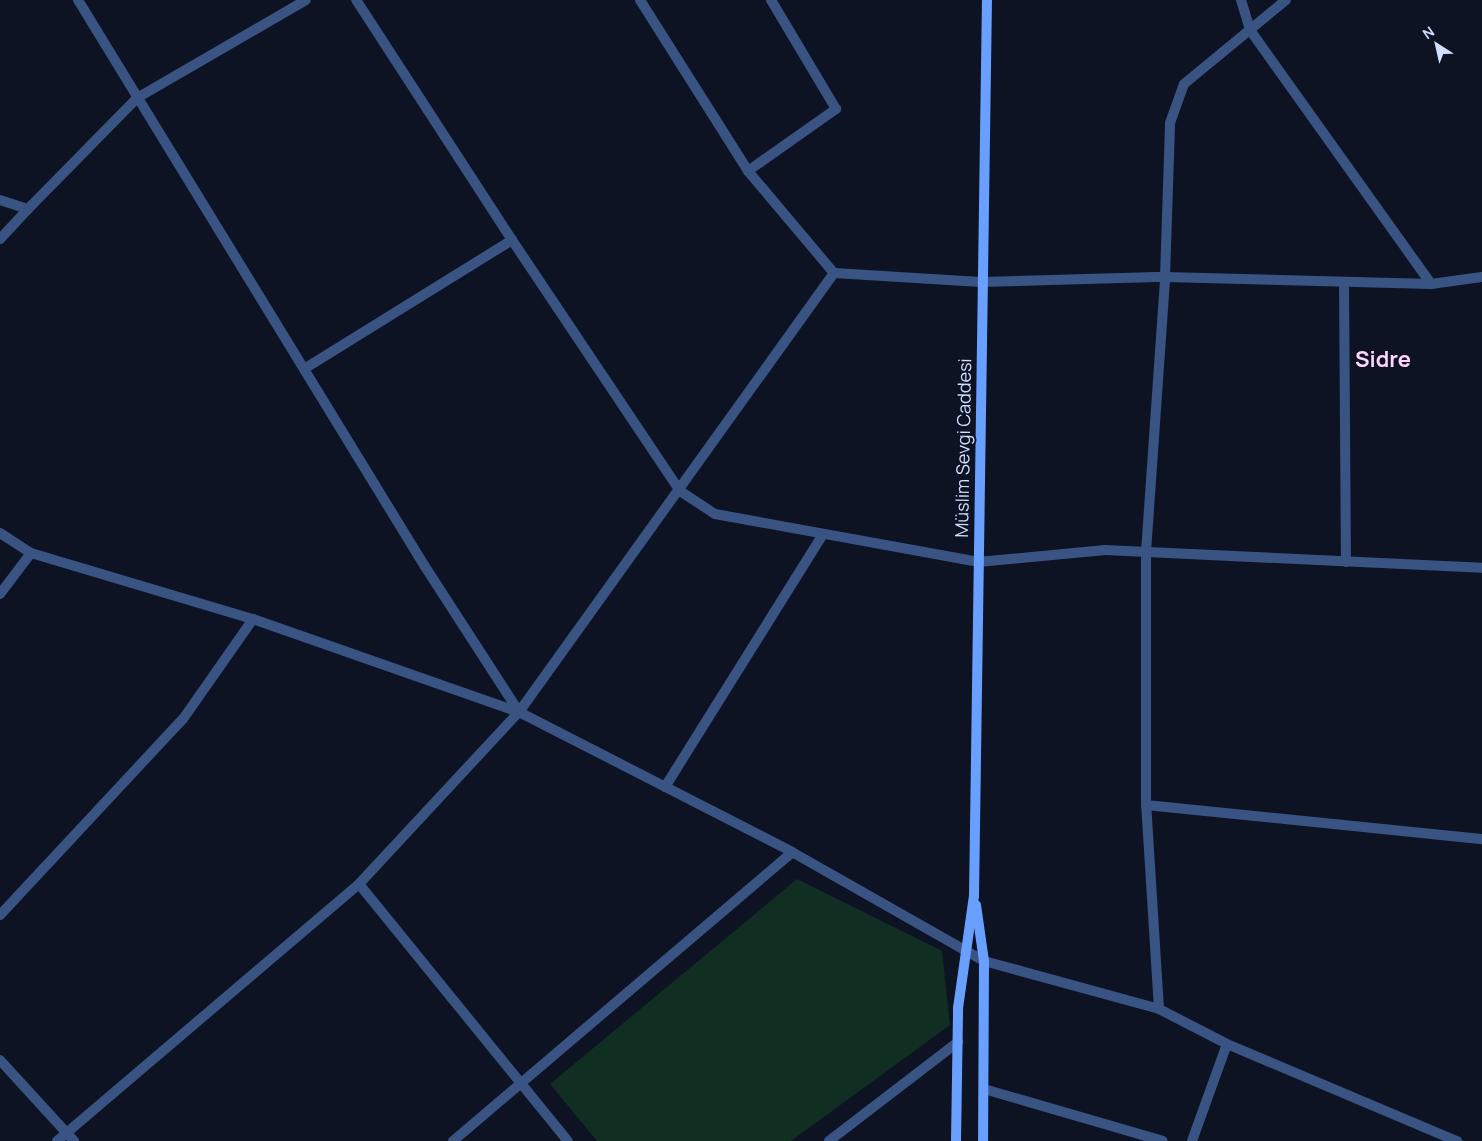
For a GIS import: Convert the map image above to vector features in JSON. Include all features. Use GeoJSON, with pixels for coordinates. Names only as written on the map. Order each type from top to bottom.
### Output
{"type":"FeatureCollection","features":[{"type":"Feature","properties":{"kind":"main road","name":"Müslim Sevgi Caddesi"},"geometry":{"type":"LineString","coordinates":[[956,1141],[958,1042],[965,949],[974,896],[981,282],[987,0]]}},
{"type":"Feature","properties":{"kind":"main road","name":"Müslim Sevgi Caddesi"},"geometry":{"type":"LineString","coordinates":[[974,896],[984,961],[984,1141]]}},
{"type":"Feature","properties":{"kind":"street"},"geometry":{"type":"LineString","coordinates":[[78,0],[304,369],[519,712]]}},
{"type":"Feature","properties":{"kind":"street"},"geometry":{"type":"LineString","coordinates":[[0,239],[137,98],[306,0]]}},
{"type":"Feature","properties":{"kind":"street"},"geometry":{"type":"LineString","coordinates":[[356,0],[512,240],[680,490],[714,514],[978,562],[1105,550],[1482,568]]}},
{"type":"Feature","properties":{"kind":"street"},"geometry":{"type":"LineString","coordinates":[[640,0],[748,171],[834,273],[981,282],[1165,277],[1431,284],[1482,277]]}},
{"type":"Feature","properties":{"kind":"street"},"geometry":{"type":"LineString","coordinates":[[748,171],[836,109],[771,0]]}},
{"type":"Feature","properties":{"kind":"street"},"geometry":{"type":"LineString","coordinates":[[1241,0],[1250,30],[1431,284]]}},
{"type":"Feature","properties":{"kind":"street"},"geometry":{"type":"LineString","coordinates":[[1159,1008],[1146,805],[1146,552],[1165,277],[1170,123],[1184,84],[1286,0]]}},
{"type":"Feature","properties":{"kind":"street"},"geometry":{"type":"LineString","coordinates":[[0,200],[28,209]]}},
{"type":"Feature","properties":{"kind":"street"},"geometry":{"type":"LineString","coordinates":[[304,369],[512,240]]}},
{"type":"Feature","properties":{"kind":"street"},"geometry":{"type":"LineString","coordinates":[[57,1141],[360,884],[519,712],[834,273]]}},
{"type":"Feature","properties":{"kind":"street"},"geometry":{"type":"LineString","coordinates":[[1344,282],[1346,562]]}},
{"type":"Feature","properties":{"kind":"street"},"geometry":{"type":"LineString","coordinates":[[0,533],[30,553],[253,619],[519,712],[792,852],[984,961],[1159,1008],[1227,1044],[1457,1141]]}},
{"type":"Feature","properties":{"kind":"street"},"geometry":{"type":"LineString","coordinates":[[665,787],[823,534]]}},
{"type":"Feature","properties":{"kind":"street"},"geometry":{"type":"LineString","coordinates":[[0,594],[30,553]]}},
{"type":"Feature","properties":{"kind":"street"},"geometry":{"type":"LineString","coordinates":[[0,914],[183,719],[253,619]]}},
{"type":"Feature","properties":{"kind":"street"},"geometry":{"type":"LineString","coordinates":[[1146,805],[1482,839]]}},
{"type":"Feature","properties":{"kind":"street"},"geometry":{"type":"LineString","coordinates":[[453,1141],[522,1086],[792,852]]}},
{"type":"Feature","properties":{"kind":"street"},"geometry":{"type":"LineString","coordinates":[[360,884],[568,1141]]}},
{"type":"Feature","properties":{"kind":"street"},"geometry":{"type":"LineString","coordinates":[[829,1141],[958,1042]]}},
{"type":"Feature","properties":{"kind":"street"},"geometry":{"type":"LineString","coordinates":[[1192,1141],[1227,1044]]}},
{"type":"Feature","properties":{"kind":"street"},"geometry":{"type":"LineString","coordinates":[[0,1060],[74,1141]]}},
{"type":"Feature","properties":{"kind":"street"},"geometry":{"type":"LineString","coordinates":[[984,1089],[1163,1141]]}},
{"type":"Feature","properties":{"kind":"green space"},"geometry":{"type":"Polygon","coordinates":[[[797,879],[942,951],[950,1025],[791,1141],[597,1141],[550,1084],[797,879]]]}},
{"type":"Feature","properties":{"kind":"district","name":"Sidre"},"geometry":{"type":"Point","coordinates":[1383,360]}}]}
